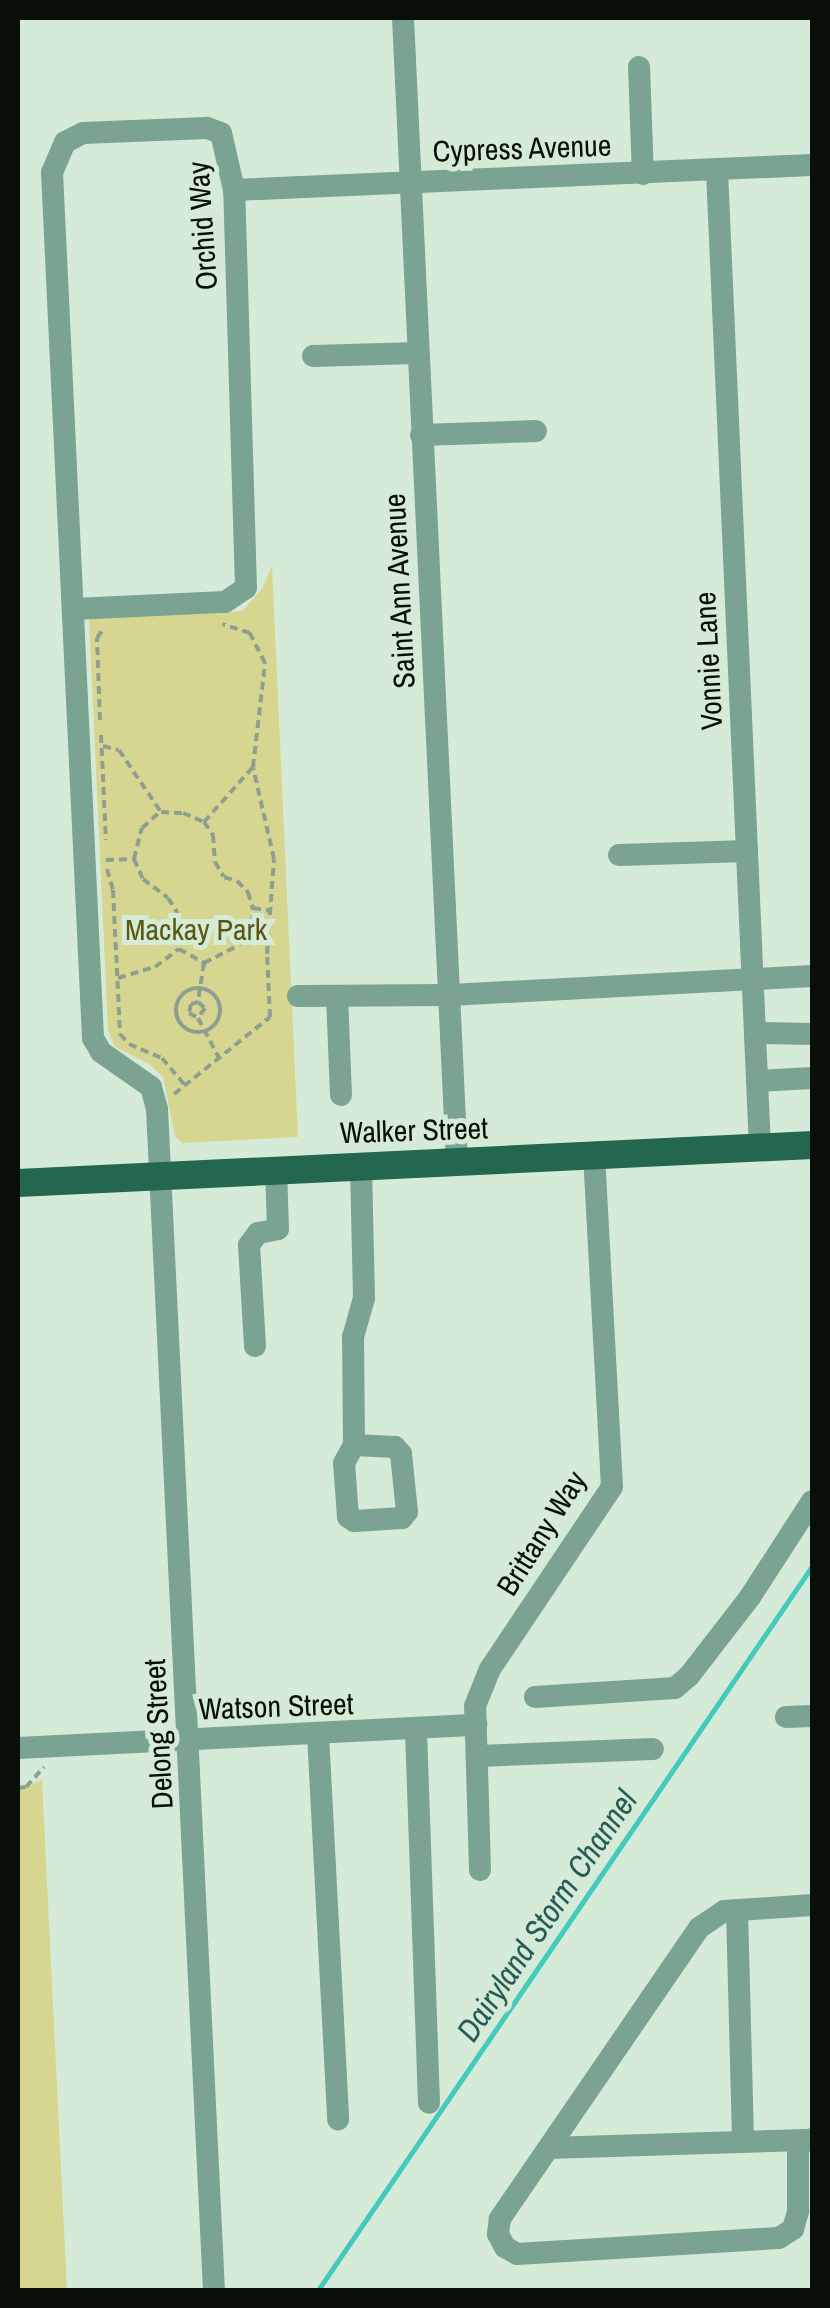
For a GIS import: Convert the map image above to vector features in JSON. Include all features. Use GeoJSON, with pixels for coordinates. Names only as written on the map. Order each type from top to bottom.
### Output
{"type":"FeatureCollection","features":[{"type":"Feature","properties":{"kind":"main road","name":"Walker Street"},"geometry":{"type":"LineString","coordinates":[[18,1183],[812,1145]]}},
{"type":"Feature","properties":{"kind":"street","name":"Saint Ann Avenue"},"geometry":{"type":"LineString","coordinates":[[403,18],[457,1160]]}},
{"type":"Feature","properties":{"kind":"street"},"geometry":{"type":"LineString","coordinates":[[639,66],[643,174]]}},
{"type":"Feature","properties":{"kind":"street","name":"Orchid Way"},"geometry":{"type":"LineString","coordinates":[[74,610],[225,602],[246,588],[234,190],[221,133],[207,128],[83,133],[64,142],[52,172],[93,1038],[101,1052],[150,1087],[157,1109],[160,1175]]}},
{"type":"Feature","properties":{"kind":"street","name":"Cypress Avenue"},"geometry":{"type":"LineString","coordinates":[[234,190],[812,165]]}},
{"type":"Feature","properties":{"kind":"street","name":"Vonnie Lane"},"geometry":{"type":"LineString","coordinates":[[717,171],[760,1147]]}},
{"type":"Feature","properties":{"kind":"street"},"geometry":{"type":"LineString","coordinates":[[313,356],[417,353]]}},
{"type":"Feature","properties":{"kind":"street"},"geometry":{"type":"LineString","coordinates":[[421,434],[536,430]]}},
{"type":"Feature","properties":{"kind":"street"},"geometry":{"type":"LineString","coordinates":[[620,855],[747,851]]}},
{"type":"Feature","properties":{"kind":"street"},"geometry":{"type":"LineString","coordinates":[[298,996],[450,996],[812,976]]}},
{"type":"Feature","properties":{"kind":"street"},"geometry":{"type":"LineString","coordinates":[[338,996],[342,1094]]}},
{"type":"Feature","properties":{"kind":"street"},"geometry":{"type":"LineString","coordinates":[[755,1034],[812,1034]]}},
{"type":"Feature","properties":{"kind":"street"},"geometry":{"type":"LineString","coordinates":[[757,1081],[812,1078]]}},
{"type":"Feature","properties":{"kind":"street","name":"Brittany Way"},"geometry":{"type":"LineString","coordinates":[[480,1870],[475,1706],[490,1670],[612,1487],[594,1155]]}},
{"type":"Feature","properties":{"kind":"street"},"geometry":{"type":"LineString","coordinates":[[354,1445],[353,1336],[364,1298],[361,1164]]}},
{"type":"Feature","properties":{"kind":"street"},"geometry":{"type":"LineString","coordinates":[[255,1346],[249,1245],[258,1234],[278,1229],[276,1169]]}},
{"type":"Feature","properties":{"kind":"street","name":"Delong Street"},"geometry":{"type":"LineString","coordinates":[[160,1175],[214,2290]]}},
{"type":"Feature","properties":{"kind":"street"},"geometry":{"type":"LineString","coordinates":[[535,1697],[675,1688],[689,1676],[750,1597],[812,1500]]}},
{"type":"Feature","properties":{"kind":"street"},"geometry":{"type":"LineString","coordinates":[[786,1717],[812,1716]]}},
{"type":"Feature","properties":{"kind":"street","name":"Watson Street"},"geometry":{"type":"LineString","coordinates":[[18,1748],[476,1725]]}},
{"type":"Feature","properties":{"kind":"street"},"geometry":{"type":"LineString","coordinates":[[416,1730],[429,2103]]}},
{"type":"Feature","properties":{"kind":"street"},"geometry":{"type":"LineString","coordinates":[[318,1734],[338,2120]]}},
{"type":"Feature","properties":{"kind":"street"},"geometry":{"type":"LineString","coordinates":[[478,1756],[654,1749]]}},
{"type":"Feature","properties":{"kind":"street"},"geometry":{"type":"LineString","coordinates":[[808,2139],[795,2156],[798,2211],[793,2229],[779,2238],[516,2254],[506,2248],[498,2234],[500,2219],[699,1928],[724,1911],[812,1904]]}},
{"type":"Feature","properties":{"kind":"street"},"geometry":{"type":"LineString","coordinates":[[737,1910],[744,2141]]}},
{"type":"Feature","properties":{"kind":"street"},"geometry":{"type":"LineString","coordinates":[[549,2148],[808,2139]]}},
{"type":"Feature","properties":{"kind":"path"},"geometry":{"type":"LineString","coordinates":[[170,1096],[270,1017],[272,843],[254,768],[263,652],[250,634],[238,627],[205,622]]}},
{"type":"Feature","properties":{"kind":"path"},"geometry":{"type":"LineString","coordinates":[[116,627],[98,631],[96,638],[106,860],[113,890],[123,1040],[162,1058],[185,1085]]}},
{"type":"Feature","properties":{"kind":"path"},"geometry":{"type":"LineString","coordinates":[[102,746],[120,750],[161,812]]}},
{"type":"Feature","properties":{"kind":"path"},"geometry":{"type":"LineString","coordinates":[[204,822],[254,768]]}},
{"type":"Feature","properties":{"kind":"path"},"geometry":{"type":"LineString","coordinates":[[161,812],[183,813],[204,822],[214,835],[215,862],[224,877],[237,881],[248,892],[253,909],[252,923],[239,945],[204,963],[179,949],[174,936],[178,912],[168,898],[143,879],[134,859],[142,828],[161,812]]}},
{"type":"Feature","properties":{"kind":"path"},"geometry":{"type":"LineString","coordinates":[[106,860],[134,859]]}},
{"type":"Feature","properties":{"kind":"path"},"geometry":{"type":"LineString","coordinates":[[253,909],[273,910]]}},
{"type":"Feature","properties":{"kind":"path"},"geometry":{"type":"LineString","coordinates":[[118,978],[155,967],[179,949]]}},
{"type":"Feature","properties":{"kind":"path"},"geometry":{"type":"LineString","coordinates":[[175,1010],[189,1010],[198,1002],[204,963]]}},
{"type":"Feature","properties":{"kind":"path"},"geometry":{"type":"LineString","coordinates":[[175,1010],[179,997],[200,987]]}},
{"type":"Feature","properties":{"kind":"path"},"geometry":{"type":"LineString","coordinates":[[175,1010],[188,1030],[202,1032],[214,1025],[220,1011],[216,998],[200,987]]}},
{"type":"Feature","properties":{"kind":"path"},"geometry":{"type":"LineString","coordinates":[[198,1002],[205,1008],[198,1018]]}},
{"type":"Feature","properties":{"kind":"path"},"geometry":{"type":"LineString","coordinates":[[189,1010],[198,1018],[219,1058]]}},
{"type":"Feature","properties":{"kind":"path"},"geometry":{"type":"LineString","coordinates":[[18,1788],[26,1787],[45,1766],[60,1765]]}},
{"type":"Feature","properties":{"kind":"green space","name":"Mackay Park"},"geometry":{"type":"Polygon","coordinates":[[[272,566],[298,1137],[182,1143],[175,1136],[163,1077],[149,1064],[114,1046],[108,1030],[89,619],[242,611],[262,589],[272,566]]]}},
{"type":"Feature","properties":{"kind":"green space"},"geometry":{"type":"Polygon","coordinates":[[[42,1780],[67,2290],[18,2290],[18,1790],[42,1780]]]}},
{"type":"Feature","properties":{"kind":"waterway","name":"Dairyland Storm Channel"},"geometry":{"type":"LineString","coordinates":[[318,2290],[812,1566]]}}]}
